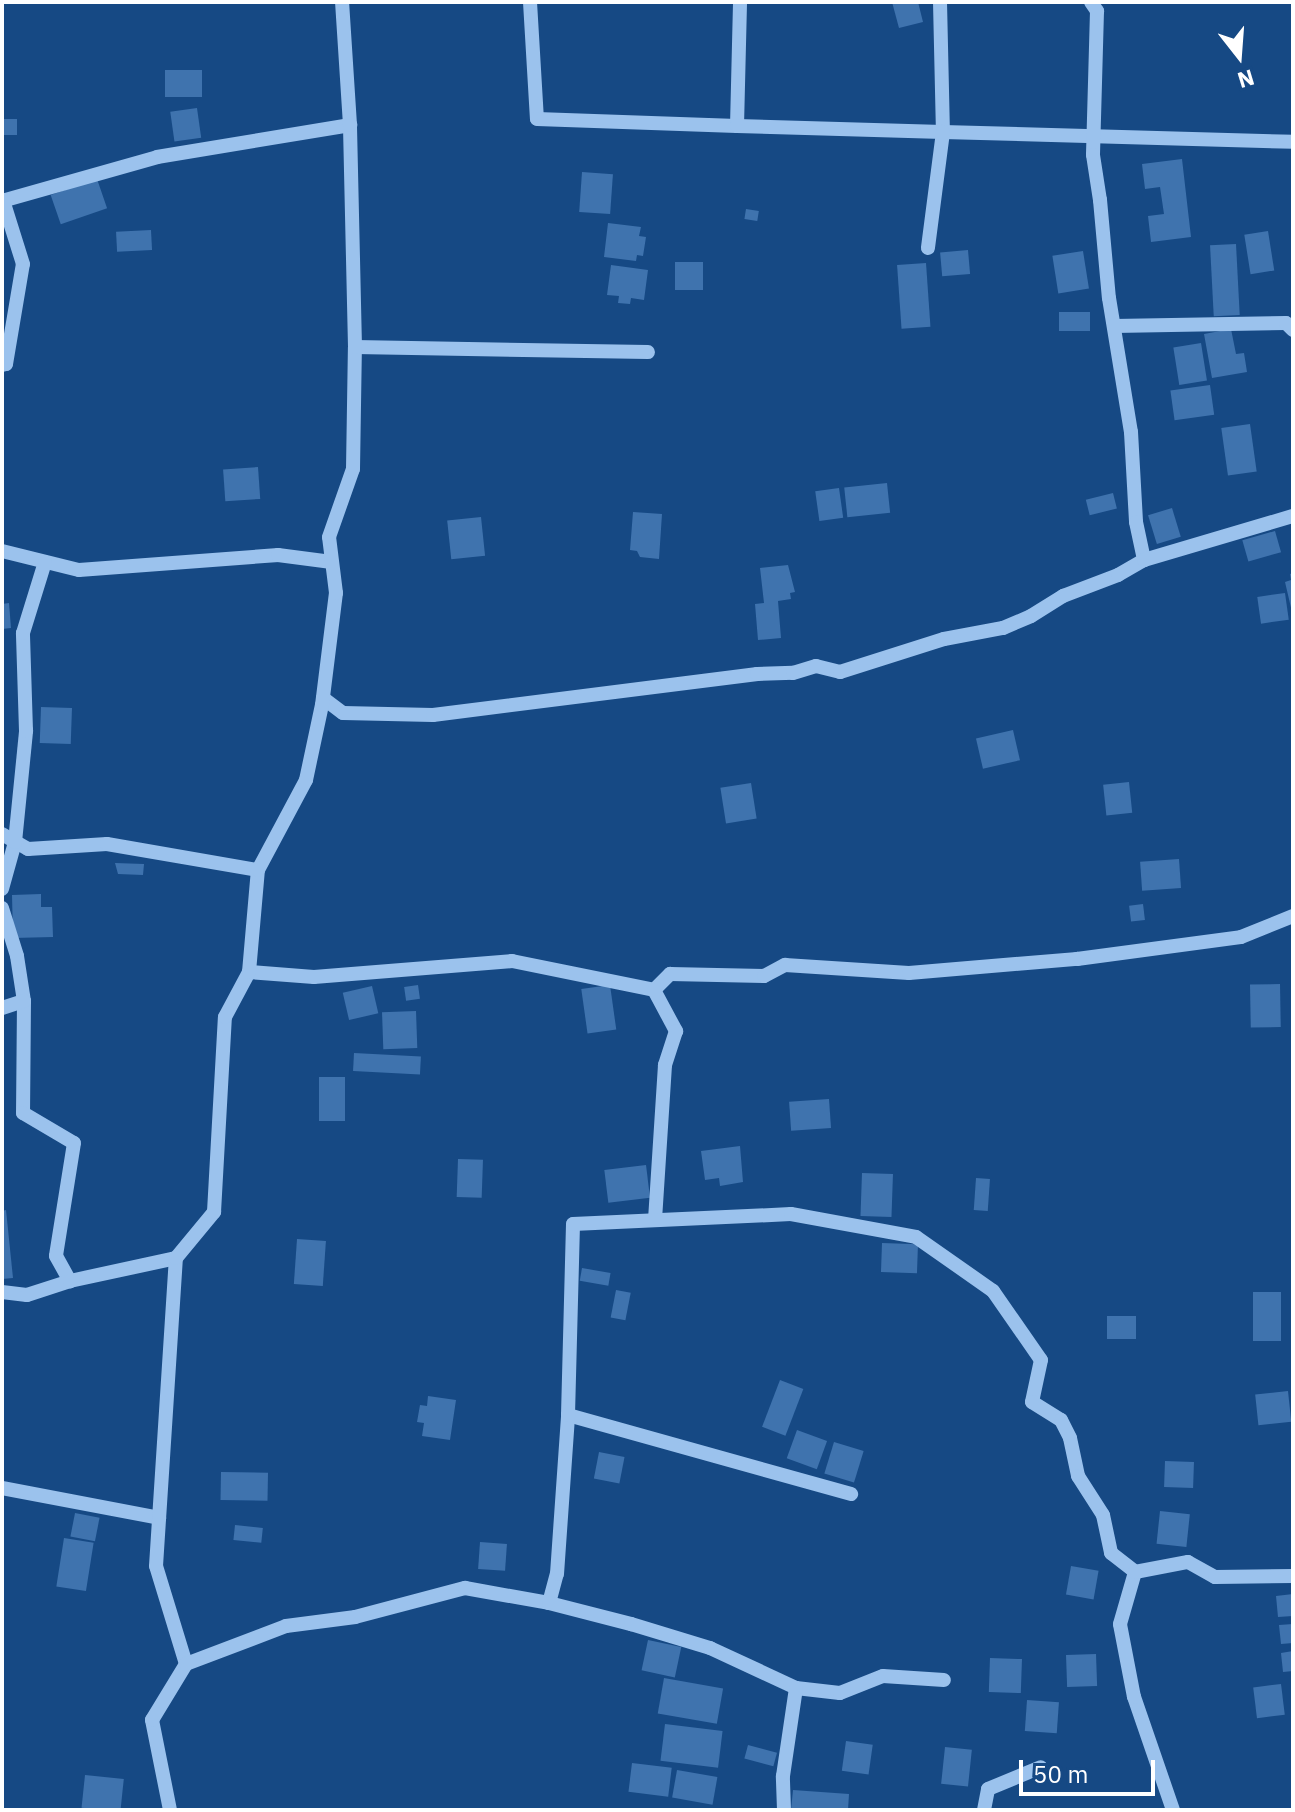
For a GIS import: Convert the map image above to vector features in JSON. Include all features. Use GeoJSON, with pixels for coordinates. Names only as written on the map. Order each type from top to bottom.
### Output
{"type":"FeatureCollection","features":[{"type":"Feature","properties":{"kind":"street"},"geometry":{"type":"LineString","coordinates":[[186,1664],[156,1566],[176,1258],[214,1212],[225,1017],[249,972],[258,870],[306,780],[323,698],[336,593],[329,537],[353,469],[355,347],[350,125],[342,2]]}},
{"type":"Feature","properties":{"kind":"street"},"geometry":{"type":"LineString","coordinates":[[530,2],[537,119],[1293,142]]}},
{"type":"Feature","properties":{"kind":"street"},"geometry":{"type":"LineString","coordinates":[[737,126],[740,2]]}},
{"type":"Feature","properties":{"kind":"street"},"geometry":{"type":"LineString","coordinates":[[928,248],[943,132],[940,2]]}},
{"type":"Feature","properties":{"kind":"street"},"geometry":{"type":"LineString","coordinates":[[1091,2],[1097,11],[1092,134],[1114,326],[1131,432],[1136,522],[1144,560]]}},
{"type":"Feature","properties":{"kind":"street"},"geometry":{"type":"LineString","coordinates":[[2,365],[6,364],[23,264],[2,200],[157,157],[350,125]]}},
{"type":"Feature","properties":{"kind":"street"},"geometry":{"type":"LineString","coordinates":[[1114,326],[1286,323],[1293,330]]}},
{"type":"Feature","properties":{"kind":"street"},"geometry":{"type":"LineString","coordinates":[[355,347],[648,352]]}},
{"type":"Feature","properties":{"kind":"street"},"geometry":{"type":"LineString","coordinates":[[323,698],[343,713],[433,715],[741,676],[793,673],[816,666],[840,672],[944,639],[1003,628],[1031,616],[1063,596],[1118,575],[1144,560],[1293,516]]}},
{"type":"Feature","properties":{"kind":"street"},"geometry":{"type":"LineString","coordinates":[[2,551],[79,570],[278,555],[332,562]]}},
{"type":"Feature","properties":{"kind":"street"},"geometry":{"type":"LineString","coordinates":[[2,889],[26,731],[23,633],[45,562]]}},
{"type":"Feature","properties":{"kind":"street"},"geometry":{"type":"LineString","coordinates":[[8,838],[28,849],[107,844],[258,870]]}},
{"type":"Feature","properties":{"kind":"street"},"geometry":{"type":"LineString","coordinates":[[2,908],[17,956],[24,1001],[23,1113],[74,1143],[56,1256],[70,1281]]}},
{"type":"Feature","properties":{"kind":"street"},"geometry":{"type":"LineString","coordinates":[[654,990],[670,974],[764,976],[785,965],[909,973],[1077,959],[1241,937],[1293,916]]}},
{"type":"Feature","properties":{"kind":"street"},"geometry":{"type":"LineString","coordinates":[[249,972],[314,977],[512,961],[654,990]]}},
{"type":"Feature","properties":{"kind":"street"},"geometry":{"type":"LineString","coordinates":[[654,990],[676,1031],[665,1065],[655,1220]]}},
{"type":"Feature","properties":{"kind":"street"},"geometry":{"type":"LineString","coordinates":[[2,1008],[24,1001]]}},
{"type":"Feature","properties":{"kind":"street"},"geometry":{"type":"LineString","coordinates":[[549,1603],[557,1574],[568,1415],[573,1224],[791,1214],[916,1237],[993,1291],[1041,1360],[1032,1402],[1061,1420],[1070,1438],[1078,1476],[1103,1515],[1111,1553],[1135,1572],[1188,1562],[1215,1577],[1293,1576]]}},
{"type":"Feature","properties":{"kind":"street"},"geometry":{"type":"LineString","coordinates":[[2,1292],[27,1295],[70,1281],[176,1258]]}},
{"type":"Feature","properties":{"kind":"street"},"geometry":{"type":"LineString","coordinates":[[568,1415],[851,1494]]}},
{"type":"Feature","properties":{"kind":"street"},"geometry":{"type":"LineString","coordinates":[[2,1488],[159,1518]]}},
{"type":"Feature","properties":{"kind":"street"},"geometry":{"type":"LineString","coordinates":[[1135,1572],[1120,1624],[1134,1697],[1173,1810]]}},
{"type":"Feature","properties":{"kind":"street"},"geometry":{"type":"LineString","coordinates":[[170,1810],[152,1720],[186,1664],[286,1626],[355,1617],[465,1588],[549,1603],[710,1648],[796,1688],[840,1693],[883,1676],[944,1680]]}},
{"type":"Feature","properties":{"kind":"street"},"geometry":{"type":"LineString","coordinates":[[784,1810],[783,1776],[796,1688]]}},
{"type":"Feature","properties":{"kind":"street"},"geometry":{"type":"LineString","coordinates":[[984,1810],[988,1789],[1041,1767]]}},
{"type":"Feature","properties":{"kind":"building"},"geometry":{"type":"Polygon","coordinates":[[[892,2],[918,2],[923,22],[899,28],[892,2]]]}},
{"type":"Feature","properties":{"kind":"building"},"geometry":{"type":"Polygon","coordinates":[[[165,70],[202,70],[202,97],[165,97],[165,70]]]}},
{"type":"Feature","properties":{"kind":"building"},"geometry":{"type":"Polygon","coordinates":[[[197,108],[201,138],[174,141],[170,112],[197,108]]]}},
{"type":"Feature","properties":{"kind":"building"},"geometry":{"type":"Polygon","coordinates":[[[2,119],[17,119],[17,135],[2,135],[2,119]]]}},
{"type":"Feature","properties":{"kind":"building"},"geometry":{"type":"Polygon","coordinates":[[[1182,159],[1191,237],[1151,242],[1148,216],[1164,214],[1160,187],[1145,189],[1142,164],[1182,159]]]}},
{"type":"Feature","properties":{"kind":"building"},"geometry":{"type":"Polygon","coordinates":[[[582,172],[613,174],[610,214],[579,212],[582,172]]]}},
{"type":"Feature","properties":{"kind":"building"},"geometry":{"type":"Polygon","coordinates":[[[97,179],[107,208],[61,224],[51,195],[97,179]]]}},
{"type":"Feature","properties":{"kind":"building"},"geometry":{"type":"Polygon","coordinates":[[[746,209],[759,211],[757,221],[744,219],[746,209]]]}},
{"type":"Feature","properties":{"kind":"building"},"geometry":{"type":"Polygon","coordinates":[[[608,223],[641,227],[639,236],[646,237],[643,256],[637,255],[636,261],[604,257],[608,223]]]}},
{"type":"Feature","properties":{"kind":"building"},"geometry":{"type":"Polygon","coordinates":[[[151,230],[152,250],[117,252],[116,232],[151,230]]]}},
{"type":"Feature","properties":{"kind":"building"},"geometry":{"type":"Polygon","coordinates":[[[1268,231],[1274,271],[1251,274],[1244,235],[1268,231]]]}},
{"type":"Feature","properties":{"kind":"building"},"geometry":{"type":"Polygon","coordinates":[[[1236,244],[1240,315],[1214,316],[1210,245],[1236,244]]]}},
{"type":"Feature","properties":{"kind":"building"},"geometry":{"type":"Polygon","coordinates":[[[968,250],[970,274],[942,276],[940,252],[968,250]]]}},
{"type":"Feature","properties":{"kind":"building"},"geometry":{"type":"Polygon","coordinates":[[[1083,251],[1089,289],[1058,293],[1052,256],[1083,251]]]}},
{"type":"Feature","properties":{"kind":"building"},"geometry":{"type":"Polygon","coordinates":[[[675,262],[703,262],[703,290],[675,290],[675,262]]]}},
{"type":"Feature","properties":{"kind":"building"},"geometry":{"type":"Polygon","coordinates":[[[926,263],[930,327],[902,329],[897,265],[926,263]]]}},
{"type":"Feature","properties":{"kind":"building"},"geometry":{"type":"Polygon","coordinates":[[[611,265],[648,270],[644,300],[631,298],[630,304],[618,303],[619,296],[607,295],[611,265]]]}},
{"type":"Feature","properties":{"kind":"building"},"geometry":{"type":"Polygon","coordinates":[[[1059,312],[1090,312],[1090,331],[1059,331],[1059,312]]]}},
{"type":"Feature","properties":{"kind":"building"},"geometry":{"type":"Polygon","coordinates":[[[1231,329],[1236,354],[1244,353],[1247,372],[1212,378],[1204,334],[1231,329]]]}},
{"type":"Feature","properties":{"kind":"building"},"geometry":{"type":"Polygon","coordinates":[[[1201,343],[1207,381],[1179,385],[1173,347],[1201,343]]]}},
{"type":"Feature","properties":{"kind":"building"},"geometry":{"type":"Polygon","coordinates":[[[1210,385],[1214,415],[1175,420],[1170,391],[1210,385]]]}},
{"type":"Feature","properties":{"kind":"building"},"geometry":{"type":"Polygon","coordinates":[[[1250,424],[1257,472],[1228,476],[1221,428],[1250,424]]]}},
{"type":"Feature","properties":{"kind":"building"},"geometry":{"type":"Polygon","coordinates":[[[258,467],[260,499],[225,501],[223,469],[258,467]]]}},
{"type":"Feature","properties":{"kind":"building"},"geometry":{"type":"Polygon","coordinates":[[[887,483],[890,513],[847,517],[844,487],[887,483]]]}},
{"type":"Feature","properties":{"kind":"building"},"geometry":{"type":"Polygon","coordinates":[[[839,488],[843,518],[819,521],[815,491],[839,488]]]}},
{"type":"Feature","properties":{"kind":"building"},"geometry":{"type":"Polygon","coordinates":[[[1113,493],[1117,509],[1090,515],[1086,500],[1113,493]]]}},
{"type":"Feature","properties":{"kind":"building"},"geometry":{"type":"Polygon","coordinates":[[[1172,508],[1181,537],[1157,544],[1148,515],[1172,508]]]}},
{"type":"Feature","properties":{"kind":"building"},"geometry":{"type":"Polygon","coordinates":[[[633,512],[662,514],[659,559],[640,557],[637,551],[630,550],[633,512]]]}},
{"type":"Feature","properties":{"kind":"building"},"geometry":{"type":"Polygon","coordinates":[[[481,517],[485,556],[451,559],[447,521],[481,517]]]}},
{"type":"Feature","properties":{"kind":"building"},"geometry":{"type":"Polygon","coordinates":[[[1275,531],[1281,552],[1248,562],[1242,540],[1275,531]]]}},
{"type":"Feature","properties":{"kind":"building"},"geometry":{"type":"Polygon","coordinates":[[[788,565],[795,592],[790,593],[791,599],[778,601],[781,638],[758,640],[755,604],[764,603],[760,568],[788,565]]]}},
{"type":"Feature","properties":{"kind":"building"},"geometry":{"type":"Polygon","coordinates":[[[1293,573],[1292,612],[1285,582],[1291,580],[1290,574],[1293,573]]]}},
{"type":"Feature","properties":{"kind":"building"},"geometry":{"type":"Polygon","coordinates":[[[1285,593],[1289,620],[1261,624],[1257,597],[1285,593]]]}},
{"type":"Feature","properties":{"kind":"building"},"geometry":{"type":"Polygon","coordinates":[[[9,603],[11,628],[2,629],[2,604],[9,603]]]}},
{"type":"Feature","properties":{"kind":"building"},"geometry":{"type":"Polygon","coordinates":[[[41,707],[72,708],[71,744],[40,743],[41,707]]]}},
{"type":"Feature","properties":{"kind":"building"},"geometry":{"type":"Polygon","coordinates":[[[1013,730],[1020,760],[983,769],[976,739],[1013,730]]]}},
{"type":"Feature","properties":{"kind":"building"},"geometry":{"type":"Polygon","coordinates":[[[1129,782],[1132,813],[1106,816],[1103,785],[1129,782]]]}},
{"type":"Feature","properties":{"kind":"building"},"geometry":{"type":"Polygon","coordinates":[[[751,783],[757,819],[726,823],[720,788],[751,783]]]}},
{"type":"Feature","properties":{"kind":"building"},"geometry":{"type":"Polygon","coordinates":[[[1179,859],[1181,888],[1142,891],[1140,862],[1179,859]]]}},
{"type":"Feature","properties":{"kind":"building"},"geometry":{"type":"Polygon","coordinates":[[[115,863],[144,864],[143,875],[118,874],[115,863]]]}},
{"type":"Feature","properties":{"kind":"building"},"geometry":{"type":"Polygon","coordinates":[[[41,894],[41,907],[52,907],[53,937],[13,938],[12,895],[41,894]]]}},
{"type":"Feature","properties":{"kind":"building"},"geometry":{"type":"Polygon","coordinates":[[[1143,904],[1145,920],[1131,922],[1129,906],[1143,904]]]}},
{"type":"Feature","properties":{"kind":"building"},"geometry":{"type":"Polygon","coordinates":[[[1280,984],[1281,1027],[1251,1028],[1250,985],[1280,984]]]}},
{"type":"Feature","properties":{"kind":"building"},"geometry":{"type":"Polygon","coordinates":[[[418,985],[420,999],[406,1001],[404,987],[418,985]]]}},
{"type":"Feature","properties":{"kind":"building"},"geometry":{"type":"Polygon","coordinates":[[[610,985],[616,1030],[588,1034],[581,989],[610,985]]]}},
{"type":"Feature","properties":{"kind":"building"},"geometry":{"type":"Polygon","coordinates":[[[372,986],[378,1013],[349,1020],[343,993],[372,986]]]}},
{"type":"Feature","properties":{"kind":"building"},"geometry":{"type":"Polygon","coordinates":[[[416,1011],[417,1048],[383,1049],[382,1012],[416,1011]]]}},
{"type":"Feature","properties":{"kind":"building"},"geometry":{"type":"Polygon","coordinates":[[[354,1053],[421,1057],[420,1074],[353,1071],[354,1053]]]}},
{"type":"Feature","properties":{"kind":"building"},"geometry":{"type":"Polygon","coordinates":[[[319,1077],[345,1077],[345,1121],[319,1121],[319,1077]]]}},
{"type":"Feature","properties":{"kind":"building"},"geometry":{"type":"Polygon","coordinates":[[[829,1099],[831,1128],[791,1131],[789,1102],[829,1099]]]}},
{"type":"Feature","properties":{"kind":"building"},"geometry":{"type":"Polygon","coordinates":[[[740,1146],[743,1182],[720,1186],[719,1178],[705,1180],[701,1151],[740,1146]]]}},
{"type":"Feature","properties":{"kind":"building"},"geometry":{"type":"Polygon","coordinates":[[[458,1159],[483,1160],[482,1198],[457,1197],[458,1159]]]}},
{"type":"Feature","properties":{"kind":"building"},"geometry":{"type":"Polygon","coordinates":[[[646,1165],[650,1198],[608,1203],[604,1170],[646,1165]]]}},
{"type":"Feature","properties":{"kind":"building"},"geometry":{"type":"Polygon","coordinates":[[[862,1173],[893,1174],[891,1217],[860,1216],[862,1173]]]}},
{"type":"Feature","properties":{"kind":"building"},"geometry":{"type":"Polygon","coordinates":[[[976,1178],[990,1179],[988,1211],[974,1210],[976,1178]]]}},
{"type":"Feature","properties":{"kind":"building"},"geometry":{"type":"Polygon","coordinates":[[[6,1210],[13,1278],[2,1279],[2,1211],[6,1210]]]}},
{"type":"Feature","properties":{"kind":"building"},"geometry":{"type":"Polygon","coordinates":[[[297,1239],[326,1241],[323,1286],[294,1284],[297,1239]]]}},
{"type":"Feature","properties":{"kind":"building"},"geometry":{"type":"Polygon","coordinates":[[[882,1243],[918,1244],[917,1273],[881,1272],[882,1243]]]}},
{"type":"Feature","properties":{"kind":"building"},"geometry":{"type":"Polygon","coordinates":[[[582,1268],[611,1273],[608,1286],[580,1281],[582,1268]]]}},
{"type":"Feature","properties":{"kind":"building"},"geometry":{"type":"Polygon","coordinates":[[[616,1290],[631,1293],[625,1320],[611,1317],[616,1290]]]}},
{"type":"Feature","properties":{"kind":"building"},"geometry":{"type":"Polygon","coordinates":[[[1253,1292],[1281,1292],[1281,1341],[1253,1341],[1253,1292]]]}},
{"type":"Feature","properties":{"kind":"building"},"geometry":{"type":"Polygon","coordinates":[[[1107,1316],[1136,1316],[1136,1339],[1107,1339],[1107,1316]]]}},
{"type":"Feature","properties":{"kind":"building"},"geometry":{"type":"Polygon","coordinates":[[[780,1380],[803,1389],[785,1436],[762,1427],[780,1380]]]}},
{"type":"Feature","properties":{"kind":"building"},"geometry":{"type":"Polygon","coordinates":[[[1288,1391],[1291,1422],[1258,1425],[1255,1394],[1288,1391]]]}},
{"type":"Feature","properties":{"kind":"building"},"geometry":{"type":"Polygon","coordinates":[[[428,1396],[456,1400],[450,1440],[422,1436],[424,1423],[417,1422],[420,1405],[427,1406],[428,1396]]]}},
{"type":"Feature","properties":{"kind":"building"},"geometry":{"type":"Polygon","coordinates":[[[797,1430],[827,1441],[817,1469],[787,1458],[797,1430]]]}},
{"type":"Feature","properties":{"kind":"building"},"geometry":{"type":"Polygon","coordinates":[[[834,1442],[864,1451],[854,1483],[824,1474],[834,1442]]]}},
{"type":"Feature","properties":{"kind":"building"},"geometry":{"type":"Polygon","coordinates":[[[599,1452],[625,1457],[619,1483],[594,1479],[599,1452]]]}},
{"type":"Feature","properties":{"kind":"building"},"geometry":{"type":"Polygon","coordinates":[[[1165,1461],[1194,1462],[1193,1488],[1164,1487],[1165,1461]]]}},
{"type":"Feature","properties":{"kind":"building"},"geometry":{"type":"Polygon","coordinates":[[[221,1472],[268,1473],[268,1501],[221,1500],[221,1472]]]}},
{"type":"Feature","properties":{"kind":"building"},"geometry":{"type":"Polygon","coordinates":[[[1160,1511],[1190,1514],[1186,1547],[1157,1544],[1160,1511]]]}},
{"type":"Feature","properties":{"kind":"building"},"geometry":{"type":"Polygon","coordinates":[[[75,1513],[100,1518],[95,1541],[70,1537],[75,1513]]]}},
{"type":"Feature","properties":{"kind":"building"},"geometry":{"type":"Polygon","coordinates":[[[235,1525],[263,1528],[261,1543],[233,1540],[235,1525]]]}},
{"type":"Feature","properties":{"kind":"building"},"geometry":{"type":"Polygon","coordinates":[[[64,1538],[94,1543],[86,1591],[56,1586],[64,1538]]]}},
{"type":"Feature","properties":{"kind":"building"},"geometry":{"type":"Polygon","coordinates":[[[480,1542],[507,1544],[505,1571],[478,1569],[480,1542]]]}},
{"type":"Feature","properties":{"kind":"building"},"geometry":{"type":"Polygon","coordinates":[[[1071,1566],[1099,1571],[1094,1599],[1066,1595],[1071,1566]]]}},
{"type":"Feature","properties":{"kind":"building"},"geometry":{"type":"Polygon","coordinates":[[[1293,1594],[1293,1616],[1278,1617],[1276,1596],[1293,1594]]]}},
{"type":"Feature","properties":{"kind":"building"},"geometry":{"type":"Polygon","coordinates":[[[1293,1624],[1293,1643],[1281,1644],[1279,1625],[1293,1624]]]}},
{"type":"Feature","properties":{"kind":"building"},"geometry":{"type":"Polygon","coordinates":[[[648,1640],[681,1647],[675,1677],[642,1670],[648,1640]]]}},
{"type":"Feature","properties":{"kind":"building"},"geometry":{"type":"Polygon","coordinates":[[[1293,1651],[1293,1671],[1283,1672],[1281,1653],[1293,1651]]]}},
{"type":"Feature","properties":{"kind":"building"},"geometry":{"type":"Polygon","coordinates":[[[1096,1654],[1097,1686],[1067,1687],[1066,1655],[1096,1654]]]}},
{"type":"Feature","properties":{"kind":"building"},"geometry":{"type":"Polygon","coordinates":[[[990,1658],[1022,1659],[1021,1693],[989,1692],[990,1658]]]}},
{"type":"Feature","properties":{"kind":"building"},"geometry":{"type":"Polygon","coordinates":[[[664,1678],[723,1688],[717,1724],[658,1713],[664,1678]]]}},
{"type":"Feature","properties":{"kind":"building"},"geometry":{"type":"Polygon","coordinates":[[[1281,1684],[1285,1715],[1257,1718],[1253,1687],[1281,1684]]]}},
{"type":"Feature","properties":{"kind":"building"},"geometry":{"type":"Polygon","coordinates":[[[1027,1700],[1059,1702],[1057,1733],[1025,1731],[1027,1700]]]}},
{"type":"Feature","properties":{"kind":"building"},"geometry":{"type":"Polygon","coordinates":[[[665,1724],[723,1731],[718,1768],[660,1761],[665,1724]]]}},
{"type":"Feature","properties":{"kind":"building"},"geometry":{"type":"Polygon","coordinates":[[[846,1741],[873,1745],[869,1774],[842,1771],[846,1741]]]}},
{"type":"Feature","properties":{"kind":"building"},"geometry":{"type":"Polygon","coordinates":[[[748,1745],[777,1753],[773,1766],[744,1759],[748,1745]]]}},
{"type":"Feature","properties":{"kind":"building"},"geometry":{"type":"Polygon","coordinates":[[[945,1747],[972,1750],[968,1787],[941,1784],[945,1747]]]}},
{"type":"Feature","properties":{"kind":"building"},"geometry":{"type":"Polygon","coordinates":[[[632,1763],[672,1768],[668,1797],[628,1792],[632,1763]]]}},
{"type":"Feature","properties":{"kind":"building"},"geometry":{"type":"Polygon","coordinates":[[[677,1770],[717,1777],[713,1805],[672,1798],[677,1770]]]}},
{"type":"Feature","properties":{"kind":"building"},"geometry":{"type":"Polygon","coordinates":[[[85,1775],[124,1779],[121,1810],[82,1808],[85,1775]]]}},
{"type":"Feature","properties":{"kind":"building"},"geometry":{"type":"Polygon","coordinates":[[[793,1790],[849,1794],[848,1810],[791,1810],[793,1790]]]}}]}
